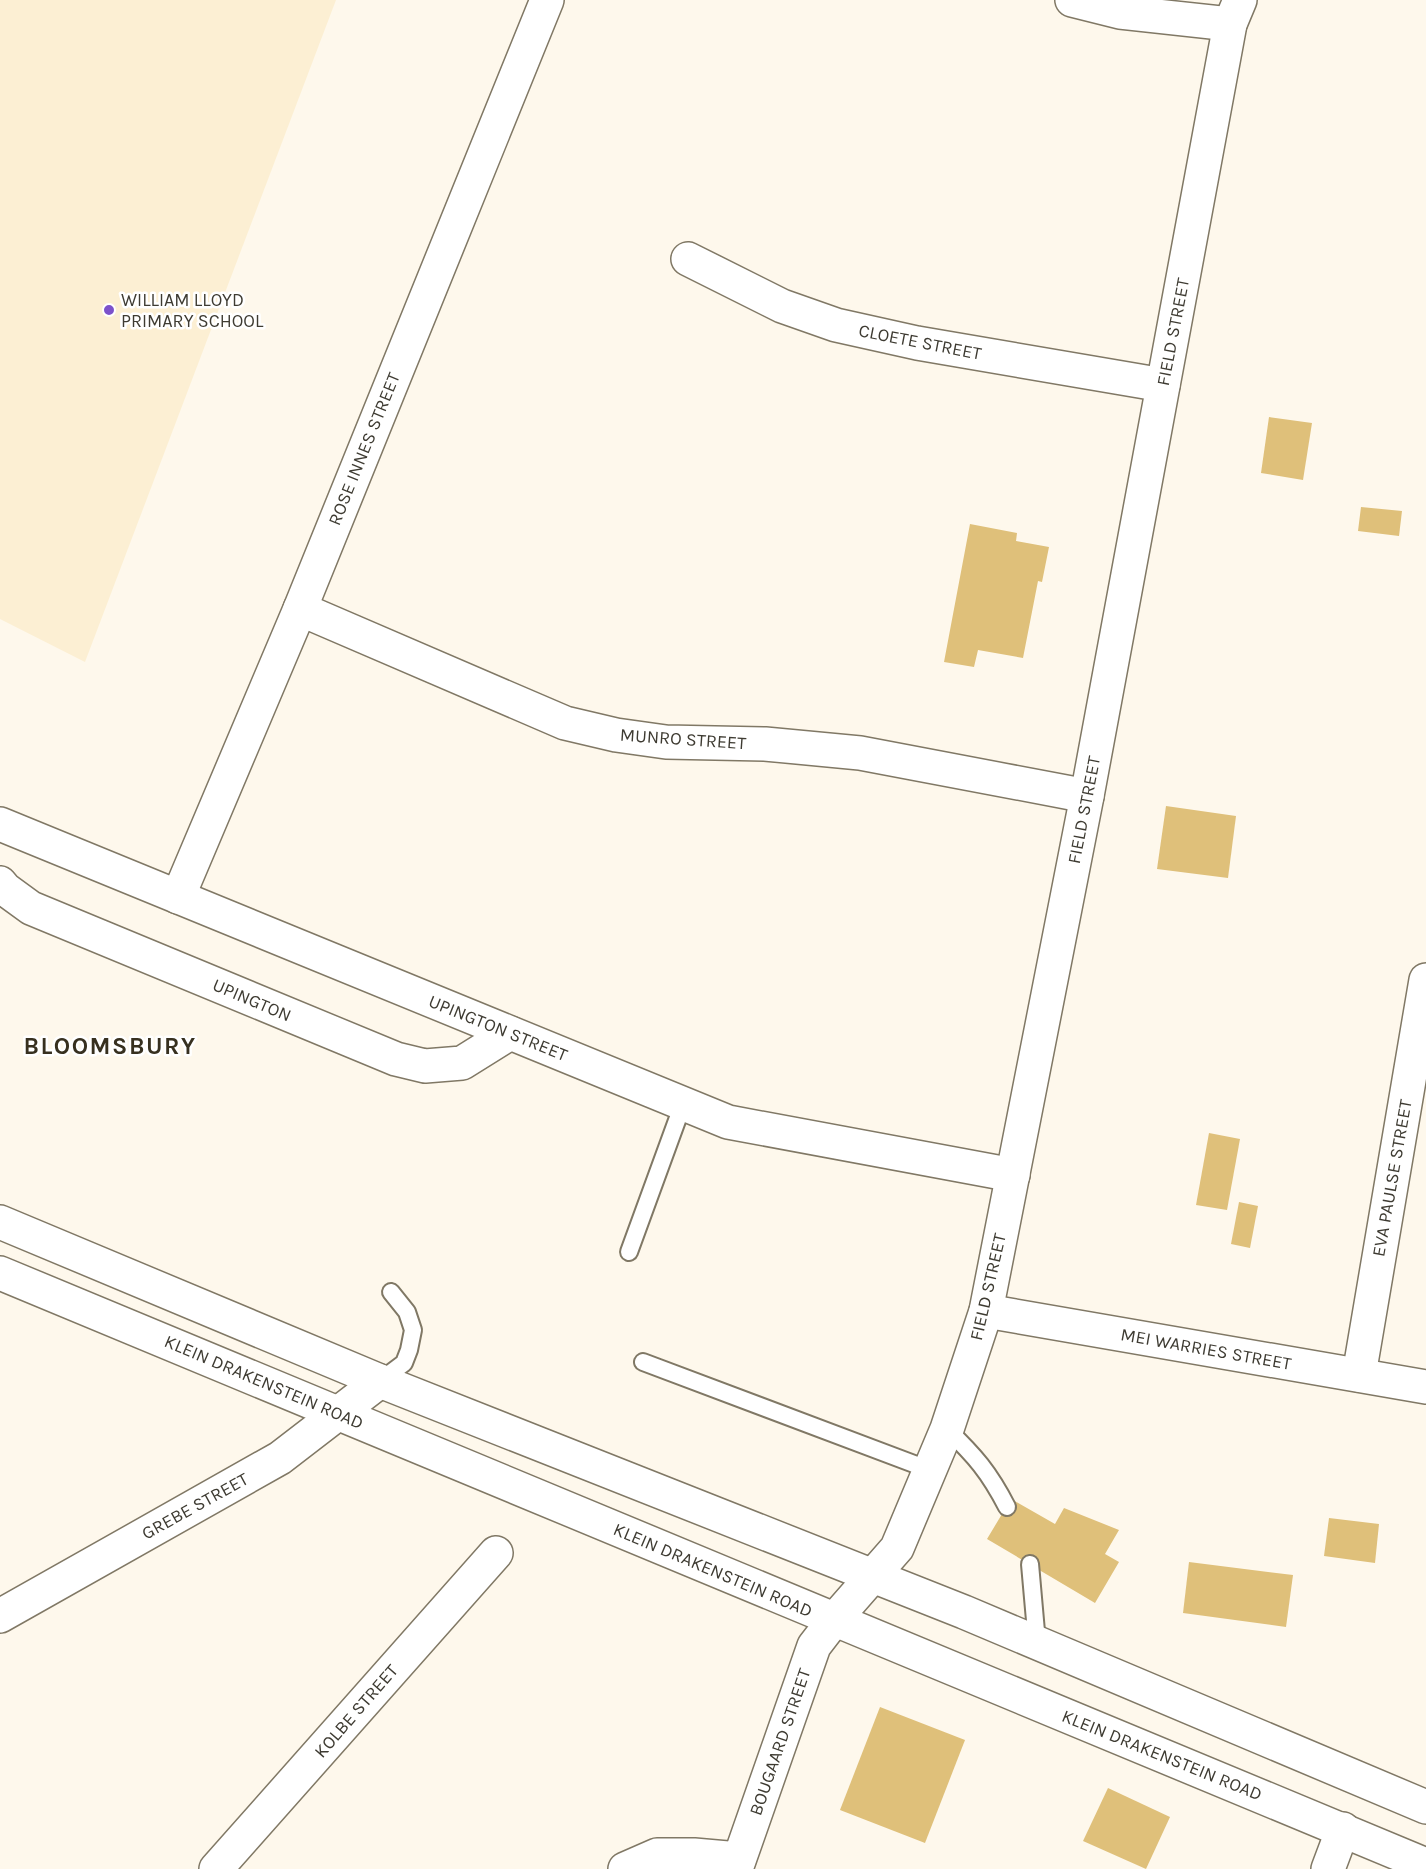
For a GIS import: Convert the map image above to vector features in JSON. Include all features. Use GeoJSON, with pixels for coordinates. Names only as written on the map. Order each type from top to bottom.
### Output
{"type":"FeatureCollection","features":[{"type":"Feature","properties":{"kind":"street","name":"ROSE INNES STREET"},"geometry":{"type":"LineString","coordinates":[[178,897],[300,609],[547,0]]}},
{"type":"Feature","properties":{"kind":"street"},"geometry":{"type":"LineString","coordinates":[[1072,0],[1120,12],[1235,12]]}},
{"type":"Feature","properties":{"kind":"street","name":"FIELD STREET"},"geometry":{"type":"LineString","coordinates":[[873,1575],[897,1548],[947,1429],[986,1311],[1087,796],[1235,12]]}},
{"type":"Feature","properties":{"kind":"street","name":"CLOETE STREET"},"geometry":{"type":"LineString","coordinates":[[688,259],[782,306],[836,325],[917,343],[1163,385]]}},
{"type":"Feature","properties":{"kind":"street","name":"MUNRO STREET"},"geometry":{"type":"LineString","coordinates":[[300,609],[565,723],[616,735],[666,742],[765,744],[860,753],[1087,796]]}},
{"type":"Feature","properties":{"kind":"street","name":"UPINGTON STREET"},"geometry":{"type":"LineString","coordinates":[[0,824],[728,1122],[1013,1175]]}},
{"type":"Feature","properties":{"kind":"street","name":"UPINGTON"},"geometry":{"type":"LineString","coordinates":[[0,882],[5,889],[31,908],[396,1059],[425,1066],[462,1064],[510,1033]]}},
{"type":"Feature","properties":{"kind":"street","name":"EVA PAULSE STREET"},"geometry":{"type":"LineString","coordinates":[[1359,1376],[1426,980]]}},
{"type":"Feature","properties":{"kind":"street"},"geometry":{"type":"LineString","coordinates":[[0,1222],[380,1381],[873,1575],[1426,1807]]}},
{"type":"Feature","properties":{"kind":"street","name":"KLEIN DRAKENSTEIN ROAD"},"geometry":{"type":"LineString","coordinates":[[0,1273],[1426,1865]]}},
{"type":"Feature","properties":{"kind":"street","name":"MEI WARRIES STREET"},"geometry":{"type":"LineString","coordinates":[[986,1311],[1426,1387]]}},
{"type":"Feature","properties":{"kind":"street","name":"GREBE STREET"},"geometry":{"type":"LineString","coordinates":[[0,1616],[280,1458],[380,1381]]}},
{"type":"Feature","properties":{"kind":"street","name":"KOLBE STREET"},"geometry":{"type":"LineString","coordinates":[[216,1869],[496,1552]]}},
{"type":"Feature","properties":{"kind":"street","name":"BOUGAARD STREET"},"geometry":{"type":"LineString","coordinates":[[737,1864],[814,1646],[873,1575]]}},
{"type":"Feature","properties":{"kind":"street"},"geometry":{"type":"LineString","coordinates":[[1328,1869],[1343,1829]]}},
{"type":"Feature","properties":{"kind":"street"},"geometry":{"type":"LineString","coordinates":[[625,1869],[657,1855],[694,1855],[737,1864]]}},
{"type":"Feature","properties":{"kind":"lane"},"geometry":{"type":"LineString","coordinates":[[629,1252],[683,1104]]}},
{"type":"Feature","properties":{"kind":"lane"},"geometry":{"type":"LineString","coordinates":[[380,1381],[404,1363],[412,1330],[407,1312],[391,1292]]}},
{"type":"Feature","properties":{"kind":"lane"},"geometry":{"type":"LineString","coordinates":[[643,1362],[930,1470]]}},
{"type":"Feature","properties":{"kind":"lane"},"geometry":{"type":"LineString","coordinates":[[947,1429],[976,1457],[994,1483],[1006,1507]]}},
{"type":"Feature","properties":{"kind":"lane"},"geometry":{"type":"LineString","coordinates":[[1030,1564],[1037,1643]]}},
{"type":"Feature","properties":{"kind":"shaded area","name":"WILLIAM LLOYD PRIMARY SCHOOL"},"geometry":{"type":"Polygon","coordinates":[[[0,0],[336,0],[85,662],[0,619],[0,0]]]}},
{"type":"Feature","properties":{"kind":"building"},"geometry":{"type":"Polygon","coordinates":[[[1269,417],[1312,423],[1303,480],[1261,473],[1269,417]]]}},
{"type":"Feature","properties":{"kind":"building"},"geometry":{"type":"Polygon","coordinates":[[[1361,507],[1402,511],[1399,536],[1358,531],[1361,507]]]}},
{"type":"Feature","properties":{"kind":"building"},"geometry":{"type":"Polygon","coordinates":[[[970,524],[1017,533],[1016,541],[1049,547],[1042,582],[1038,581],[1023,658],[978,650],[974,667],[944,662],[970,524]]]}},
{"type":"Feature","properties":{"kind":"building"},"geometry":{"type":"Polygon","coordinates":[[[1166,806],[1236,816],[1228,878],[1157,869],[1166,806]]]}},
{"type":"Feature","properties":{"kind":"building"},"geometry":{"type":"Polygon","coordinates":[[[1209,1133],[1240,1139],[1227,1210],[1196,1205],[1209,1133]]]}},
{"type":"Feature","properties":{"kind":"building"},"geometry":{"type":"Polygon","coordinates":[[[1239,1202],[1258,1206],[1250,1248],[1231,1244],[1239,1202]]]}},
{"type":"Feature","properties":{"kind":"building"},"geometry":{"type":"Polygon","coordinates":[[[1011,1499],[1055,1524],[1064,1508],[1119,1530],[1105,1554],[1119,1562],[1095,1603],[987,1539],[1011,1499]]]}},
{"type":"Feature","properties":{"kind":"building"},"geometry":{"type":"Polygon","coordinates":[[[1329,1518],[1379,1524],[1375,1563],[1324,1556],[1329,1518]]]}},
{"type":"Feature","properties":{"kind":"building"},"geometry":{"type":"Polygon","coordinates":[[[1189,1562],[1293,1575],[1286,1627],[1183,1613],[1189,1562]]]}},
{"type":"Feature","properties":{"kind":"building"},"geometry":{"type":"Polygon","coordinates":[[[880,1707],[965,1740],[925,1843],[840,1810],[880,1707]]]}},
{"type":"Feature","properties":{"kind":"building"},"geometry":{"type":"Polygon","coordinates":[[[1108,1788],[1170,1817],[1146,1869],[1083,1841],[1108,1788]]]}},
{"type":"Feature","properties":{"kind":"place","name":"WILLIAM LLOYD PRIMARY SCHOOL"},"geometry":{"type":"Point","coordinates":[109,310]}},
{"type":"Feature","properties":{"kind":"district","name":"BLOOMSBURY"},"geometry":{"type":"Point","coordinates":[110,1046]}}]}
